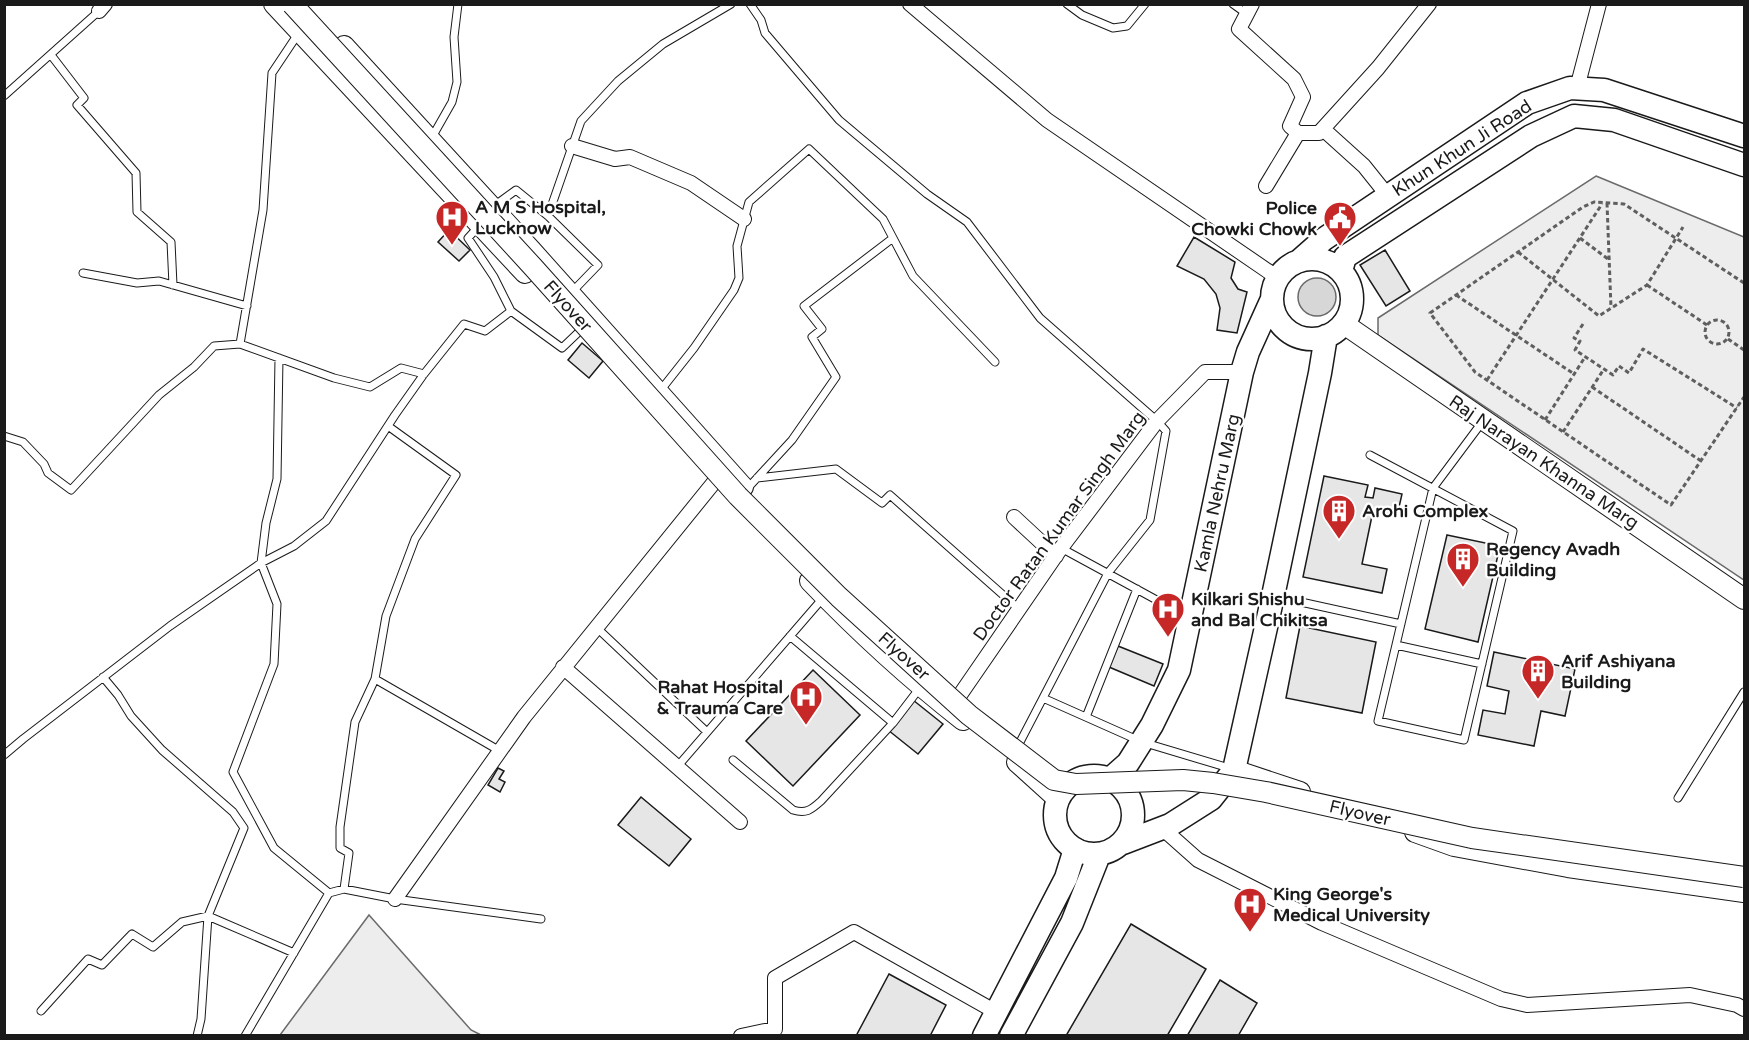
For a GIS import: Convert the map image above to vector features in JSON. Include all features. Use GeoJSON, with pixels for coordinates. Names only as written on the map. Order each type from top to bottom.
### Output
{"type":"FeatureCollection","features":[{"type":"Feature","properties":{"kind":"main road"},"geometry":{"type":"LineString","coordinates":[[274,4],[480,225],[564,300]]}},
{"type":"Feature","properties":{"kind":"main road","name":"Flyover"},"geometry":{"type":"LineString","coordinates":[[292,4],[533,267],[738,496],[840,597],[969,715],[1054,780],[1076,784],[1183,780],[1213,783],[1266,792],[1472,838],[1744,877]]}},
{"type":"Feature","properties":{"kind":"main road"},"geometry":{"type":"LineString","coordinates":[[306,4],[492,207],[564,300],[720,474],[746,491],[954,703],[1058,798]]}},
{"type":"Feature","properties":{"kind":"main road","name":"Khun Khun Ji Road"},"geometry":{"type":"LineString","coordinates":[[1299,261],[1324,239],[1527,103],[1570,88],[1604,90],[1744,136]]}},
{"type":"Feature","properties":{"kind":"main road","name":"Khun Khun Ji Road"},"geometry":{"type":"LineString","coordinates":[[1341,271],[1345,257],[1531,136],[1574,116],[1614,120],[1744,165]]}},
{"type":"Feature","properties":{"kind":"main road"},"geometry":{"type":"LineString","coordinates":[[1122,843],[1130,832],[1133,819],[1131,802],[1122,788],[1110,779],[1095,776],[1080,778],[1068,785],[1058,798],[1054,815],[1056,829],[1064,842],[1077,852],[1100,855],[1122,843],[1170,825],[1211,799],[1234,770],[1274,596],[1320,373],[1335,330],[1352,303],[1350,285],[1341,271],[1329,263],[1314,259],[1299,261],[1286,268],[1275,288],[1275,312],[1282,325],[1289,331],[1311,339],[1335,330]]}},
{"type":"Feature","properties":{"kind":"main road","name":"Kamla Nehru Marg"},"geometry":{"type":"LineString","coordinates":[[1110,779],[1128,763],[1142,741],[1179,670],[1242,372],[1275,288]]}},
{"type":"Feature","properties":{"kind":"main road"},"geometry":{"type":"LineString","coordinates":[[586,325],[659,393],[720,474]]}},
{"type":"Feature","properties":{"kind":"main road","name":"Raj Narayan Khanna Marg"},"geometry":{"type":"LineString","coordinates":[[1335,330],[1483,421],[1744,599]]}},
{"type":"Feature","properties":{"kind":"main road"},"geometry":{"type":"LineString","coordinates":[[746,491],[825,597],[921,687],[980,715],[1057,771],[1080,778]]}},
{"type":"Feature","properties":{"kind":"main road"},"geometry":{"type":"LineString","coordinates":[[1234,770],[1454,846],[1568,867],[1744,892]]}},
{"type":"Feature","properties":{"kind":"main road"},"geometry":{"type":"LineString","coordinates":[[984,1035],[1066,878],[1075,849]]}},
{"type":"Feature","properties":{"kind":"main road"},"geometry":{"type":"LineString","coordinates":[[1011,1035],[1072,923],[1100,855]]}},
{"type":"Feature","properties":{"kind":"street"},"geometry":{"type":"LineString","coordinates":[[910,4],[1047,120],[1275,288]]}},
{"type":"Feature","properties":{"kind":"street"},"geometry":{"type":"LineString","coordinates":[[1250,9],[1239,29],[1294,79],[1302,97],[1290,126],[1298,132],[1319,133],[1378,68],[1429,4]]}},
{"type":"Feature","properties":{"kind":"street"},"geometry":{"type":"LineString","coordinates":[[1578,88],[1599,4]]}},
{"type":"Feature","properties":{"kind":"street"},"geometry":{"type":"LineString","coordinates":[[1323,129],[1364,166],[1389,196]]}},
{"type":"Feature","properties":{"kind":"street"},"geometry":{"type":"LineString","coordinates":[[1266,186],[1298,132]]}},
{"type":"Feature","properties":{"kind":"street"},"geometry":{"type":"LineString","coordinates":[[572,146],[615,159],[630,157],[691,183],[744,219]]}},
{"type":"Feature","properties":{"kind":"street","name":"Doctor Ratan Kumar Singh Marg"},"geometry":{"type":"LineString","coordinates":[[954,703],[1059,552],[1157,421],[1205,372],[1242,372]]}},
{"type":"Feature","properties":{"kind":"street"},"geometry":{"type":"LineString","coordinates":[[395,899],[563,667],[720,474]]}},
{"type":"Feature","properties":{"kind":"street"},"geometry":{"type":"LineString","coordinates":[[1014,517],[1059,552]]}},
{"type":"Feature","properties":{"kind":"street"},"geometry":{"type":"LineString","coordinates":[[563,667],[740,822]]}},
{"type":"Feature","properties":{"kind":"street"},"geometry":{"type":"LineString","coordinates":[[1162,828],[1198,860],[1322,923],[1501,999],[1527,1005],[1690,995],[1737,1005],[1744,1009]]}},
{"type":"Feature","properties":{"kind":"street"},"geometry":{"type":"LineString","coordinates":[[741,1035],[775,1029],[775,978],[854,932],[996,1012]]}},
{"type":"Feature","properties":{"kind":"lane"},"geometry":{"type":"LineString","coordinates":[[430,140],[452,102],[458,82],[454,37],[459,4]]}},
{"type":"Feature","properties":{"kind":"lane"},"geometry":{"type":"LineString","coordinates":[[548,216],[581,121],[618,81],[663,44],[731,4]]}},
{"type":"Feature","properties":{"kind":"lane"},"geometry":{"type":"LineString","coordinates":[[750,4],[761,20],[765,33],[839,120],[927,194],[967,222],[1040,318],[1157,421],[1166,432],[1149,520],[1108,573],[1019,744]]}},
{"type":"Feature","properties":{"kind":"lane"},"geometry":{"type":"LineString","coordinates":[[1067,4],[1082,15],[1113,28],[1127,26],[1144,4]]}},
{"type":"Feature","properties":{"kind":"lane"},"geometry":{"type":"LineString","coordinates":[[1233,4],[1250,9]]}},
{"type":"Feature","properties":{"kind":"lane"},"geometry":{"type":"LineString","coordinates":[[4,96],[102,8]]}},
{"type":"Feature","properties":{"kind":"lane"},"geometry":{"type":"LineString","coordinates":[[240,344],[263,210],[272,73],[300,32]]}},
{"type":"Feature","properties":{"kind":"lane"},"geometry":{"type":"LineString","coordinates":[[51,54],[84,98],[77,105],[136,173],[137,212],[171,242],[173,285]]}},
{"type":"Feature","properties":{"kind":"lane"},"geometry":{"type":"LineString","coordinates":[[659,393],[694,348],[734,290],[739,278],[736,246],[748,202],[809,149],[883,219],[913,276],[995,362]]}},
{"type":"Feature","properties":{"kind":"lane"},"geometry":{"type":"LineString","coordinates":[[492,207],[516,190],[548,216],[597,265],[564,300]]}},
{"type":"Feature","properties":{"kind":"lane"},"geometry":{"type":"LineString","coordinates":[[480,225],[468,238],[494,277],[511,311],[562,348],[586,325]]}},
{"type":"Feature","properties":{"kind":"lane"},"geometry":{"type":"LineString","coordinates":[[746,491],[792,440],[836,377],[812,337],[822,329],[804,306],[893,238]]}},
{"type":"Feature","properties":{"kind":"lane"},"geometry":{"type":"LineString","coordinates":[[82,273],[137,284],[159,281],[247,306]]}},
{"type":"Feature","properties":{"kind":"lane"},"geometry":{"type":"LineString","coordinates":[[4,755],[170,626],[261,563],[294,546],[326,521],[424,374],[464,324],[485,331],[511,311]]}},
{"type":"Feature","properties":{"kind":"lane"},"geometry":{"type":"LineString","coordinates":[[4,436],[23,442],[44,464],[48,473],[71,490],[159,395],[194,367],[214,346],[240,344],[334,378],[370,387],[401,368],[424,374]]}},
{"type":"Feature","properties":{"kind":"lane"},"geometry":{"type":"LineString","coordinates":[[279,358],[277,479],[266,523],[261,563],[278,604],[274,664],[233,772],[274,848],[329,893]]}},
{"type":"Feature","properties":{"kind":"lane"},"geometry":{"type":"LineString","coordinates":[[1370,454],[1433,488],[1513,531],[1464,740],[1378,721],[1433,488],[1483,421]]}},
{"type":"Feature","properties":{"kind":"lane"},"geometry":{"type":"LineString","coordinates":[[344,889],[349,854],[340,848],[340,827],[355,722],[375,680],[386,616],[415,538],[456,475],[388,426]]}},
{"type":"Feature","properties":{"kind":"lane"},"geometry":{"type":"LineString","coordinates":[[746,491],[836,469],[882,503],[890,495],[1020,610]]}},
{"type":"Feature","properties":{"kind":"lane"},"geometry":{"type":"LineString","coordinates":[[1059,552],[1108,573],[1191,619]]}},
{"type":"Feature","properties":{"kind":"lane"},"geometry":{"type":"LineString","coordinates":[[1086,717],[1137,590]]}},
{"type":"Feature","properties":{"kind":"lane"},"geometry":{"type":"LineString","coordinates":[[1274,596],[1401,624]]}},
{"type":"Feature","properties":{"kind":"lane"},"geometry":{"type":"LineString","coordinates":[[677,767],[825,597]]}},
{"type":"Feature","properties":{"kind":"lane"},"geometry":{"type":"LineString","coordinates":[[596,627],[707,732]]}},
{"type":"Feature","properties":{"kind":"lane"},"geometry":{"type":"LineString","coordinates":[[790,636],[893,723]]}},
{"type":"Feature","properties":{"kind":"lane"},"geometry":{"type":"LineString","coordinates":[[1396,645],[1482,664]]}},
{"type":"Feature","properties":{"kind":"lane"},"geometry":{"type":"LineString","coordinates":[[103,677],[131,716],[162,750],[233,812],[244,828],[208,916],[201,1019],[197,1035]]}},
{"type":"Feature","properties":{"kind":"lane"},"geometry":{"type":"LineString","coordinates":[[375,680],[500,751]]}},
{"type":"Feature","properties":{"kind":"lane"},"geometry":{"type":"LineString","coordinates":[[733,760],[793,810],[802,813],[812,810],[893,723],[921,687]]}},
{"type":"Feature","properties":{"kind":"lane"},"geometry":{"type":"LineString","coordinates":[[1678,798],[1744,692]]}},
{"type":"Feature","properties":{"kind":"lane"},"geometry":{"type":"LineString","coordinates":[[1043,698],[1142,741],[1234,770]]}},
{"type":"Feature","properties":{"kind":"lane"},"geometry":{"type":"LineString","coordinates":[[245,1035],[329,893],[344,889],[395,899],[541,919]]}},
{"type":"Feature","properties":{"kind":"lane"},"geometry":{"type":"LineString","coordinates":[[41,1011],[88,959],[102,965],[132,934],[153,947],[182,922],[208,916],[294,953]]}},
{"type":"Feature","properties":{"kind":"path"},"geometry":{"type":"LineString","coordinates":[[1744,283],[1624,204],[1594,202],[1583,207],[1430,313],[1475,372],[1671,505],[1744,397]]}},
{"type":"Feature","properties":{"kind":"path"},"geometry":{"type":"LineString","coordinates":[[1487,380],[1605,203]]}},
{"type":"Feature","properties":{"kind":"path"},"geometry":{"type":"LineString","coordinates":[[1605,203],[1611,308]]}},
{"type":"Feature","properties":{"kind":"path"},"geometry":{"type":"LineString","coordinates":[[1518,252],[1599,315],[1647,285],[1683,228]]}},
{"type":"Feature","properties":{"kind":"path"},"geometry":{"type":"LineString","coordinates":[[1580,238],[1608,259]]}},
{"type":"Feature","properties":{"kind":"path"},"geometry":{"type":"LineString","coordinates":[[1647,285],[1707,325]]}},
{"type":"Feature","properties":{"kind":"path"},"geometry":{"type":"LineString","coordinates":[[1456,295],[1574,374]]}},
{"type":"Feature","properties":{"kind":"path"},"geometry":{"type":"LineString","coordinates":[[1714,320],[1724,321],[1729,330],[1728,339],[1718,344],[1709,342],[1705,333],[1707,325],[1714,320]]}},
{"type":"Feature","properties":{"kind":"path"},"geometry":{"type":"LineString","coordinates":[[1583,324],[1574,338],[1580,341],[1575,350],[1613,375],[1619,366],[1629,373],[1643,349],[1737,408]]}},
{"type":"Feature","properties":{"kind":"path"},"geometry":{"type":"LineString","coordinates":[[1728,339],[1744,350]]}},
{"type":"Feature","properties":{"kind":"path"},"geometry":{"type":"LineString","coordinates":[[1545,420],[1585,357]]}},
{"type":"Feature","properties":{"kind":"path"},"geometry":{"type":"LineString","coordinates":[[1563,432],[1604,369]]}},
{"type":"Feature","properties":{"kind":"path"},"geometry":{"type":"LineString","coordinates":[[1592,387],[1701,461]]}},
{"type":"Feature","properties":{"kind":"shaded area"},"geometry":{"type":"Polygon","coordinates":[[[1596,176],[1744,237],[1744,580],[1378,335],[1378,318],[1596,176]]]}},
{"type":"Feature","properties":{"kind":"shaded area"},"geometry":{"type":"Polygon","coordinates":[[[1317,278],[1324,279],[1330,284],[1335,290],[1335,304],[1330,310],[1324,315],[1317,316],[1310,315],[1304,310],[1299,304],[1298,297],[1299,290],[1304,284],[1310,279],[1317,278]]]}},
{"type":"Feature","properties":{"kind":"shaded area"},"geometry":{"type":"Polygon","coordinates":[[[369,915],[471,1030],[481,1035],[280,1035],[369,915]]]}},
{"type":"Feature","properties":{"kind":"building"},"geometry":{"type":"Polygon","coordinates":[[[449,230],[470,250],[459,261],[438,242],[449,230]]]}},
{"type":"Feature","properties":{"kind":"building"},"geometry":{"type":"Polygon","coordinates":[[[1194,237],[1235,262],[1231,278],[1238,289],[1247,292],[1237,333],[1217,330],[1220,308],[1216,294],[1204,279],[1177,266],[1194,237]]]}},
{"type":"Feature","properties":{"kind":"building"},"geometry":{"type":"Polygon","coordinates":[[[1385,250],[1410,291],[1386,306],[1360,265],[1385,250]]]}},
{"type":"Feature","properties":{"kind":"building"},"geometry":{"type":"Polygon","coordinates":[[[582,343],[603,361],[589,378],[568,360],[582,343]]]}},
{"type":"Feature","properties":{"kind":"building","name":"Arohi Complex"},"geometry":{"type":"Polygon","coordinates":[[[1324,476],[1368,485],[1365,497],[1373,498],[1375,488],[1402,494],[1397,516],[1373,511],[1362,564],[1387,569],[1382,593],[1303,577],[1324,476]]]}},
{"type":"Feature","properties":{"kind":"building","name":"Regency Avadh Building"},"geometry":{"type":"Polygon","coordinates":[[[1447,535],[1500,546],[1478,642],[1425,629],[1447,535]]]}},
{"type":"Feature","properties":{"kind":"building"},"geometry":{"type":"Polygon","coordinates":[[[1300,626],[1376,642],[1362,713],[1286,698],[1300,626]]]}},
{"type":"Feature","properties":{"kind":"building"},"geometry":{"type":"Polygon","coordinates":[[[1118,646],[1163,664],[1154,686],[1109,667],[1118,646]]]}},
{"type":"Feature","properties":{"kind":"building","name":"Arif Ashiyana Building"},"geometry":{"type":"Polygon","coordinates":[[[1494,652],[1575,669],[1565,716],[1541,711],[1534,746],[1478,735],[1483,710],[1505,714],[1509,691],[1487,686],[1494,652]]]}},
{"type":"Feature","properties":{"kind":"building"},"geometry":{"type":"Polygon","coordinates":[[[813,670],[860,715],[793,786],[746,741],[813,670]]]}},
{"type":"Feature","properties":{"kind":"building"},"geometry":{"type":"Polygon","coordinates":[[[913,700],[943,724],[918,754],[888,730],[913,700]]]}},
{"type":"Feature","properties":{"kind":"building"},"geometry":{"type":"Polygon","coordinates":[[[498,768],[504,771],[499,779],[505,782],[500,792],[488,785],[498,768]]]}},
{"type":"Feature","properties":{"kind":"building"},"geometry":{"type":"Polygon","coordinates":[[[641,797],[691,839],[669,866],[618,825],[641,797]]]}},
{"type":"Feature","properties":{"kind":"building"},"geometry":{"type":"Polygon","coordinates":[[[1131,924],[1206,969],[1167,1036],[1070,1036],[1067,1034],[1131,924]]]}},
{"type":"Feature","properties":{"kind":"building"},"geometry":{"type":"Polygon","coordinates":[[[889,974],[946,1005],[930,1036],[856,1036],[889,974]]]}},
{"type":"Feature","properties":{"kind":"building"},"geometry":{"type":"Polygon","coordinates":[[[1220,980],[1257,1003],[1238,1036],[1187,1036],[1220,980]]]}},
{"type":"Feature","properties":{"kind":"place","name":"A M S Hospital, Lucknow"},"geometry":{"type":"Point","coordinates":[452,246]}},
{"type":"Feature","properties":{"kind":"place","name":"Police Chowki Chowk"},"geometry":{"type":"Point","coordinates":[1340,247]}},
{"type":"Feature","properties":{"kind":"place","name":"Arohi Complex"},"geometry":{"type":"Point","coordinates":[1339,540]}},
{"type":"Feature","properties":{"kind":"place","name":"Regency Avadh Building"},"geometry":{"type":"Point","coordinates":[1463,588]}},
{"type":"Feature","properties":{"kind":"place","name":"Kilkari Shishu and Bal Chikitsa"},"geometry":{"type":"Point","coordinates":[1168,638]}},
{"type":"Feature","properties":{"kind":"place","name":"Arif Ashiyana Building"},"geometry":{"type":"Point","coordinates":[1538,700]}},
{"type":"Feature","properties":{"kind":"place","name":"Rahat Hospital & Trauma Care"},"geometry":{"type":"Point","coordinates":[806,726]}},
{"type":"Feature","properties":{"kind":"place","name":"King George's Medical University"},"geometry":{"type":"Point","coordinates":[1250,933]}}]}
